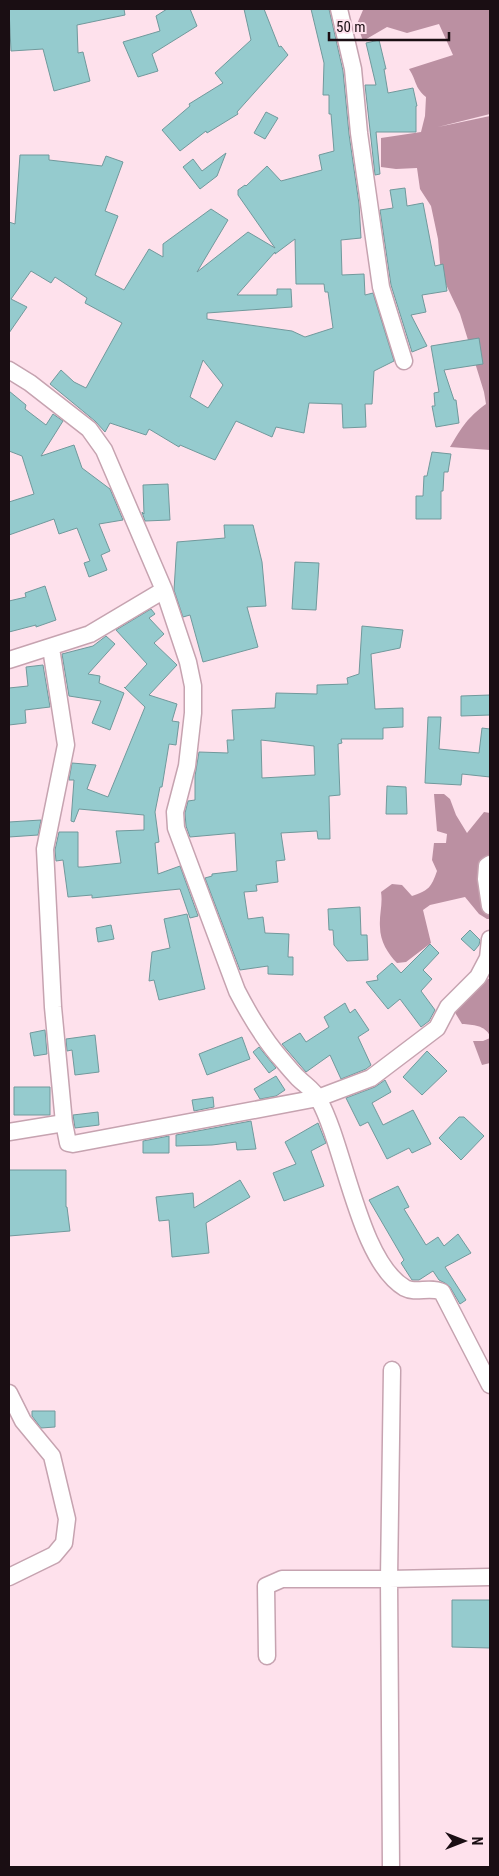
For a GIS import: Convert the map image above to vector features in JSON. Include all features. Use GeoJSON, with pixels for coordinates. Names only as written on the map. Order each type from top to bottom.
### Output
{"type":"FeatureCollection","features":[{"type":"Feature","properties":{"kind":"street"},"geometry":{"type":"LineString","coordinates":[[339,9],[353,69],[359,133],[381,287],[404,360]]}},
{"type":"Feature","properties":{"kind":"street"},"geometry":{"type":"LineString","coordinates":[[9,370],[89,429],[104,450],[164,590],[188,662],[193,686],[193,713],[187,766],[175,812],[176,828],[241,999],[273,1050],[318,1098],[331,1125],[349,1184],[372,1246],[384,1268],[404,1287],[410,1290],[435,1288],[442,1292],[490,1385]]}},
{"type":"Feature","properties":{"kind":"street"},"geometry":{"type":"LineString","coordinates":[[9,660],[90,634],[164,590]]}},
{"type":"Feature","properties":{"kind":"street"},"geometry":{"type":"LineString","coordinates":[[51,648],[66,745],[45,849],[53,1007],[64,1123],[68,1143],[73,1144],[318,1098],[371,1078],[437,1028],[448,1007],[478,977],[488,958],[490,939]]}},
{"type":"Feature","properties":{"kind":"street"},"geometry":{"type":"LineString","coordinates":[[490,864],[487,866],[486,878],[490,906]]}},
{"type":"Feature","properties":{"kind":"street"},"geometry":{"type":"LineString","coordinates":[[9,1132],[64,1123]]}},
{"type":"Feature","properties":{"kind":"street"},"geometry":{"type":"LineString","coordinates":[[391,1867],[389,1580],[392,1370]]}},
{"type":"Feature","properties":{"kind":"street"},"geometry":{"type":"LineString","coordinates":[[9,1393],[23,1421],[52,1456],[67,1519],[64,1543],[54,1555],[9,1577]]}},
{"type":"Feature","properties":{"kind":"street"},"geometry":{"type":"LineString","coordinates":[[267,1656],[266,1586],[282,1580],[389,1580],[490,1577]]}},
{"type":"Feature","properties":{"kind":"shaded area"},"geometry":{"type":"Polygon","coordinates":[[[365,9],[490,9],[490,114],[438,127],[490,116],[490,450],[450,447],[465,423],[486,404],[484,392],[460,314],[441,274],[438,239],[431,206],[420,189],[417,168],[396,169],[381,167],[381,138],[421,132],[425,116],[426,97],[417,87],[409,69],[453,55],[439,24],[407,33],[387,27],[363,41],[357,24],[365,9]]]}},
{"type":"Feature","properties":{"kind":"shaded area"},"geometry":{"type":"Polygon","coordinates":[[[434,794],[444,794],[450,799],[456,815],[467,833],[484,812],[490,813],[490,919],[479,914],[465,897],[430,905],[423,910],[431,943],[406,962],[397,963],[381,937],[381,892],[392,884],[402,885],[412,896],[429,888],[433,881],[437,871],[432,860],[434,843],[446,843],[447,834],[437,831],[434,794]]]}},
{"type":"Feature","properties":{"kind":"shaded area"},"geometry":{"type":"Polygon","coordinates":[[[490,978],[490,1036],[482,1028],[462,1024],[451,1006],[472,987],[490,978]]]}},
{"type":"Feature","properties":{"kind":"shaded area"},"geometry":{"type":"Polygon","coordinates":[[[490,1038],[490,1063],[482,1065],[473,1041],[483,1041],[490,1038]]]}},
{"type":"Feature","properties":{"kind":"building"},"geometry":{"type":"Polygon","coordinates":[[[9,9],[124,9],[125,15],[77,25],[78,53],[83,52],[90,81],[54,91],[43,49],[11,51],[9,9]]]}},
{"type":"Feature","properties":{"kind":"building"},"geometry":{"type":"Polygon","coordinates":[[[167,9],[190,9],[197,26],[152,54],[158,71],[138,77],[123,42],[160,31],[156,16],[167,9]]]}},
{"type":"Feature","properties":{"kind":"building"},"geometry":{"type":"Polygon","coordinates":[[[244,9],[264,9],[279,47],[281,46],[288,55],[237,112],[238,114],[207,133],[206,131],[180,151],[162,130],[190,106],[189,104],[223,83],[215,73],[251,40],[244,9]]]}},
{"type":"Feature","properties":{"kind":"building"},"geometry":{"type":"Polygon","coordinates":[[[311,9],[329,9],[343,71],[349,134],[359,204],[361,238],[341,240],[342,275],[364,274],[365,295],[373,293],[394,361],[374,371],[372,404],[365,404],[366,427],[343,428],[342,404],[309,403],[304,433],[276,427],[272,437],[236,421],[215,460],[180,445],[179,447],[149,429],[146,435],[110,423],[105,432],[95,421],[50,384],[61,370],[74,382],[86,388],[122,323],[85,303],[87,298],[55,277],[51,283],[31,271],[11,299],[27,307],[9,333],[9,222],[15,224],[20,155],[49,155],[49,160],[102,166],[106,156],[123,162],[105,211],[118,216],[95,275],[124,290],[149,249],[163,257],[163,244],[211,209],[228,220],[197,272],[248,232],[275,248],[238,195],[238,190],[246,186],[267,166],[281,181],[322,170],[319,155],[334,151],[331,114],[329,114],[329,95],[323,95],[324,63],[311,9]],[[295,239],[275,254],[275,252],[237,295],[277,295],[277,289],[291,289],[292,307],[207,313],[207,319],[292,331],[305,337],[333,328],[328,292],[325,292],[324,284],[296,284],[295,239]],[[203,360],[190,397],[208,408],[223,385],[203,360]]]}},
{"type":"Feature","properties":{"kind":"building"},"geometry":{"type":"Polygon","coordinates":[[[379,40],[386,69],[384,69],[388,93],[413,88],[417,106],[416,132],[376,132],[380,174],[375,175],[365,85],[376,85],[366,43],[379,40]]]}},
{"type":"Feature","properties":{"kind":"building"},"geometry":{"type":"Polygon","coordinates":[[[266,112],[278,118],[265,139],[254,133],[266,112]]]}},
{"type":"Feature","properties":{"kind":"building"},"geometry":{"type":"Polygon","coordinates":[[[226,153],[217,176],[200,189],[183,167],[193,159],[202,171],[226,153]]]}},
{"type":"Feature","properties":{"kind":"building"},"geometry":{"type":"Polygon","coordinates":[[[405,188],[407,206],[423,203],[435,266],[443,264],[447,291],[422,295],[426,312],[411,315],[427,346],[412,352],[391,285],[380,210],[393,208],[390,190],[405,188]]]}},
{"type":"Feature","properties":{"kind":"building"},"geometry":{"type":"Polygon","coordinates":[[[479,338],[483,364],[444,370],[454,400],[456,400],[459,423],[436,427],[432,406],[435,406],[434,393],[439,392],[431,346],[479,338]]]}},
{"type":"Feature","properties":{"kind":"building"},"geometry":{"type":"Polygon","coordinates":[[[9,391],[26,405],[25,409],[46,425],[53,414],[63,421],[41,456],[74,445],[82,468],[110,489],[123,520],[99,524],[110,551],[101,555],[107,570],[89,577],[84,563],[90,561],[77,528],[59,534],[54,519],[9,535],[9,502],[34,494],[22,456],[9,451],[9,391]]]}},
{"type":"Feature","properties":{"kind":"building"},"geometry":{"type":"Polygon","coordinates":[[[432,452],[451,454],[448,472],[444,472],[443,491],[441,491],[441,519],[416,519],[416,496],[423,496],[424,476],[427,476],[432,452]]]}},
{"type":"Feature","properties":{"kind":"building"},"geometry":{"type":"Polygon","coordinates":[[[168,484],[170,520],[145,521],[142,512],[144,514],[143,485],[168,484]]]}},
{"type":"Feature","properties":{"kind":"building"},"geometry":{"type":"Polygon","coordinates":[[[224,525],[253,525],[262,562],[266,606],[247,607],[258,647],[203,662],[190,615],[183,617],[174,590],[177,542],[225,538],[224,525]]]}},
{"type":"Feature","properties":{"kind":"building"},"geometry":{"type":"Polygon","coordinates":[[[295,562],[319,563],[316,610],[292,609],[295,562]]]}},
{"type":"Feature","properties":{"kind":"building"},"geometry":{"type":"Polygon","coordinates":[[[45,586],[56,620],[36,627],[36,625],[9,632],[9,601],[26,597],[25,593],[45,586]]]}},
{"type":"Feature","properties":{"kind":"building"},"geometry":{"type":"Polygon","coordinates":[[[151,609],[155,614],[149,618],[164,634],[154,643],[177,665],[149,695],[177,704],[172,721],[179,722],[176,745],[169,744],[162,787],[160,787],[155,812],[159,842],[155,843],[158,874],[180,866],[198,916],[190,918],[180,889],[92,898],[92,895],[68,897],[63,860],[56,861],[55,850],[59,832],[78,832],[78,867],[83,867],[121,863],[116,831],[144,830],[144,815],[79,809],[74,822],[71,821],[74,780],[69,780],[72,763],[96,765],[87,789],[108,797],[145,707],[125,688],[147,664],[116,630],[151,609]]]}},
{"type":"Feature","properties":{"kind":"building"},"geometry":{"type":"Polygon","coordinates":[[[362,626],[403,630],[400,648],[371,654],[375,709],[403,708],[403,727],[383,728],[383,739],[341,739],[342,743],[338,744],[340,795],[329,796],[330,839],[318,839],[317,831],[281,833],[285,860],[276,861],[278,882],[256,885],[257,891],[244,892],[248,919],[263,917],[265,933],[289,934],[288,957],[293,957],[293,975],[268,974],[268,966],[240,970],[205,878],[212,876],[212,874],[237,871],[235,833],[190,837],[186,826],[185,813],[188,801],[195,800],[195,776],[199,752],[228,753],[227,740],[234,740],[232,710],[275,708],[276,693],[317,694],[317,685],[348,684],[347,678],[359,674],[362,626]],[[261,740],[262,778],[315,775],[314,746],[261,740]]]}},
{"type":"Feature","properties":{"kind":"building"},"geometry":{"type":"Polygon","coordinates":[[[106,636],[115,644],[88,674],[100,676],[99,683],[124,693],[110,730],[92,723],[101,701],[69,696],[62,654],[93,646],[106,636]]]}},
{"type":"Feature","properties":{"kind":"building"},"geometry":{"type":"Polygon","coordinates":[[[43,665],[50,707],[25,710],[26,723],[9,725],[9,688],[28,686],[26,667],[43,665]]]}},
{"type":"Feature","properties":{"kind":"building"},"geometry":{"type":"Polygon","coordinates":[[[490,695],[490,715],[461,716],[461,696],[490,695]]]}},
{"type":"Feature","properties":{"kind":"building"},"geometry":{"type":"Polygon","coordinates":[[[428,717],[441,717],[439,749],[479,753],[482,728],[490,729],[490,777],[462,774],[461,785],[425,783],[428,717]]]}},
{"type":"Feature","properties":{"kind":"building"},"geometry":{"type":"Polygon","coordinates":[[[387,786],[406,787],[407,814],[386,814],[387,786]]]}},
{"type":"Feature","properties":{"kind":"building"},"geometry":{"type":"Polygon","coordinates":[[[41,820],[38,835],[9,837],[9,822],[41,820]]]}},
{"type":"Feature","properties":{"kind":"building"},"geometry":{"type":"Polygon","coordinates":[[[360,907],[361,935],[367,935],[368,960],[347,961],[334,945],[333,930],[329,930],[328,909],[360,907]]]}},
{"type":"Feature","properties":{"kind":"building"},"geometry":{"type":"Polygon","coordinates":[[[187,914],[205,989],[159,1000],[154,980],[149,981],[152,952],[170,948],[164,919],[187,914]]]}},
{"type":"Feature","properties":{"kind":"building"},"geometry":{"type":"Polygon","coordinates":[[[111,925],[114,939],[98,942],[96,928],[111,925]]]}},
{"type":"Feature","properties":{"kind":"building"},"geometry":{"type":"Polygon","coordinates":[[[470,930],[480,940],[479,945],[474,951],[461,939],[470,930]]]}},
{"type":"Feature","properties":{"kind":"building"},"geometry":{"type":"Polygon","coordinates":[[[430,944],[439,953],[423,970],[432,979],[421,991],[435,1010],[429,1021],[421,1027],[400,999],[388,1009],[366,982],[378,980],[377,976],[392,963],[401,973],[430,944]]]}},
{"type":"Feature","properties":{"kind":"building"},"geometry":{"type":"Polygon","coordinates":[[[345,1003],[350,1013],[355,1009],[369,1030],[358,1037],[371,1065],[366,1069],[341,1079],[330,1055],[306,1072],[282,1044],[300,1033],[306,1042],[329,1027],[324,1017],[345,1003]]]}},
{"type":"Feature","properties":{"kind":"building"},"geometry":{"type":"Polygon","coordinates":[[[45,1030],[47,1054],[34,1056],[30,1033],[45,1030]]]}},
{"type":"Feature","properties":{"kind":"building"},"geometry":{"type":"Polygon","coordinates":[[[95,1035],[99,1072],[75,1075],[72,1050],[67,1051],[66,1039],[95,1035]]]}},
{"type":"Feature","properties":{"kind":"building"},"geometry":{"type":"Polygon","coordinates":[[[242,1037],[250,1059],[207,1075],[199,1054],[242,1037]]]}},
{"type":"Feature","properties":{"kind":"building"},"geometry":{"type":"Polygon","coordinates":[[[259,1047],[276,1068],[269,1073],[253,1052],[259,1047]]]}},
{"type":"Feature","properties":{"kind":"building"},"geometry":{"type":"Polygon","coordinates":[[[427,1051],[447,1071],[422,1095],[403,1077],[427,1051]]]}},
{"type":"Feature","properties":{"kind":"building"},"geometry":{"type":"Polygon","coordinates":[[[276,1076],[285,1090],[276,1096],[260,1099],[254,1089],[276,1076]]]}},
{"type":"Feature","properties":{"kind":"building"},"geometry":{"type":"Polygon","coordinates":[[[385,1080],[391,1092],[372,1103],[383,1125],[413,1110],[431,1144],[412,1153],[409,1148],[387,1159],[368,1122],[360,1126],[346,1098],[375,1087],[385,1080]]]}},
{"type":"Feature","properties":{"kind":"building"},"geometry":{"type":"Polygon","coordinates":[[[14,1087],[50,1087],[50,1115],[14,1115],[14,1087]]]}},
{"type":"Feature","properties":{"kind":"building"},"geometry":{"type":"Polygon","coordinates":[[[213,1097],[214,1107],[194,1111],[192,1100],[213,1097]]]}},
{"type":"Feature","properties":{"kind":"building"},"geometry":{"type":"Polygon","coordinates":[[[98,1112],[99,1125],[75,1128],[73,1115],[98,1112]]]}},
{"type":"Feature","properties":{"kind":"building"},"geometry":{"type":"Polygon","coordinates":[[[459,1117],[464,1117],[484,1136],[461,1160],[439,1138],[459,1117]]]}},
{"type":"Feature","properties":{"kind":"building"},"geometry":{"type":"Polygon","coordinates":[[[251,1121],[256,1149],[237,1150],[236,1142],[176,1146],[176,1135],[251,1121]]]}},
{"type":"Feature","properties":{"kind":"building"},"geometry":{"type":"Polygon","coordinates":[[[318,1123],[326,1143],[311,1151],[324,1186],[284,1201],[273,1173],[296,1164],[285,1142],[318,1123]]]}},
{"type":"Feature","properties":{"kind":"building"},"geometry":{"type":"Polygon","coordinates":[[[169,1136],[169,1153],[143,1153],[143,1141],[169,1136]]]}},
{"type":"Feature","properties":{"kind":"building"},"geometry":{"type":"Polygon","coordinates":[[[9,1170],[66,1170],[66,1207],[70,1231],[9,1236],[9,1170]]]}},
{"type":"Feature","properties":{"kind":"building"},"geometry":{"type":"Polygon","coordinates":[[[240,1180],[250,1197],[206,1223],[209,1253],[172,1257],[169,1220],[159,1221],[156,1197],[193,1193],[194,1208],[240,1180]]]}},
{"type":"Feature","properties":{"kind":"building"},"geometry":{"type":"Polygon","coordinates":[[[398,1186],[409,1207],[404,1209],[426,1245],[438,1237],[444,1246],[458,1234],[471,1253],[445,1267],[466,1300],[460,1304],[450,1287],[439,1280],[433,1271],[419,1280],[412,1280],[401,1263],[404,1260],[369,1200],[398,1186]]]}},
{"type":"Feature","properties":{"kind":"building"},"geometry":{"type":"Polygon","coordinates":[[[32,1411],[55,1411],[55,1427],[41,1428],[32,1416],[32,1411]]]}},
{"type":"Feature","properties":{"kind":"building"},"geometry":{"type":"Polygon","coordinates":[[[452,1600],[490,1600],[490,1648],[452,1647],[452,1600]]]}}]}
